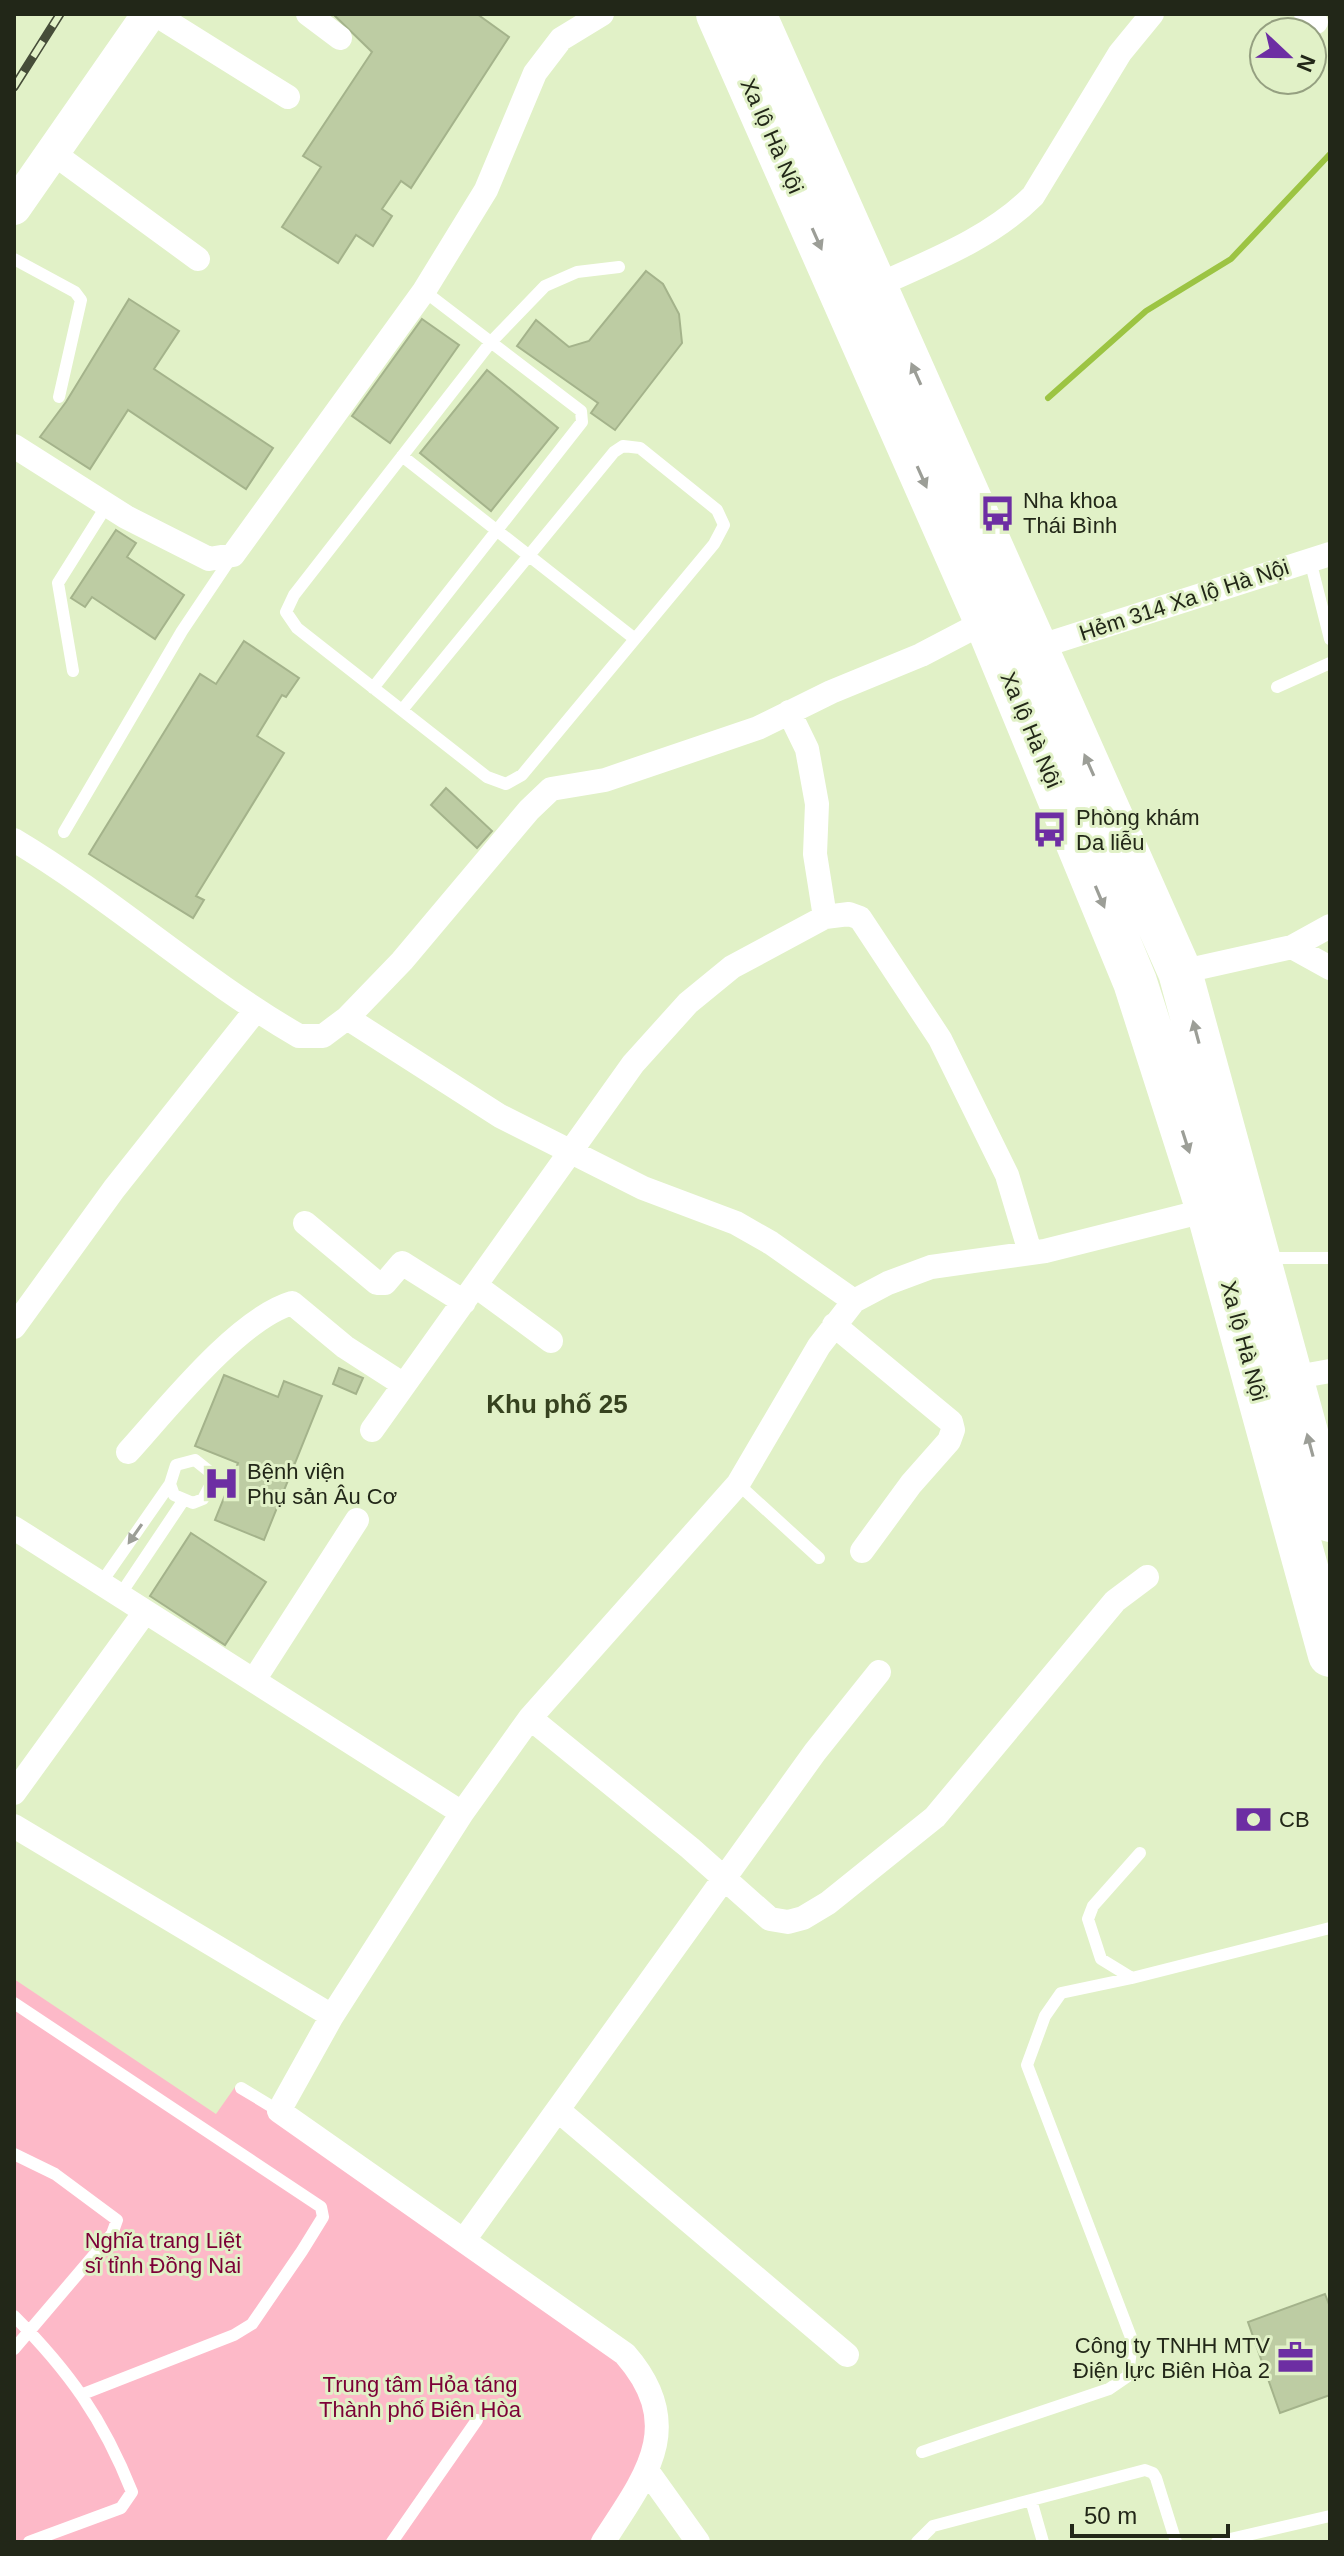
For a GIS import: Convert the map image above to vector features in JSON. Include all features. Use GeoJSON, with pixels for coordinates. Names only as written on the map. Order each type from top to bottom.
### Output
{"type":"FeatureCollection","features":[{"type":"Feature","properties":{"kind":"highway","name":"Xa lộ Hà Nội"},"geometry":{"type":"LineString","coordinates":[[718,14],[986,621],[1135,982],[1208,1210],[1330,1655]]}},
{"type":"Feature","properties":{"kind":"highway","name":"Xa lộ Hà Nội"},"geometry":{"type":"LineString","coordinates":[[754,14],[1180,972],[1258,1258],[1311,1374],[1330,1520]]}},
{"type":"Feature","properties":{"kind":"street"},"geometry":{"type":"LineString","coordinates":[[14,208],[149,14]]}},
{"type":"Feature","properties":{"kind":"street"},"geometry":{"type":"LineString","coordinates":[[155,14],[288,97]]}},
{"type":"Feature","properties":{"kind":"street"},"geometry":{"type":"LineString","coordinates":[[308,14],[340,38]]}},
{"type":"Feature","properties":{"kind":"street"},"geometry":{"type":"LineString","coordinates":[[14,446],[107,505],[209,559],[233,555],[424,291],[486,190],[535,73],[561,39],[602,14]]}},
{"type":"Feature","properties":{"kind":"street"},"geometry":{"type":"LineString","coordinates":[[876,286],[973,241],[1014,214],[1033,196],[1120,53],[1152,14]]}},
{"type":"Feature","properties":{"kind":"street"},"geometry":{"type":"LineString","coordinates":[[53,153],[198,259]]}},
{"type":"Feature","properties":{"kind":"street","name":"Hẻm 314 Xa lộ Hà Nội"},"geometry":{"type":"LineString","coordinates":[[1038,647],[1320,557]]}},
{"type":"Feature","properties":{"kind":"street"},"geometry":{"type":"LineString","coordinates":[[14,840],[60,867],[157,942],[256,1010],[299,1036],[323,1036],[347,1018],[402,961],[529,810],[551,789],[605,780],[758,728],[921,655],[986,621]]}},
{"type":"Feature","properties":{"kind":"street"},"geometry":{"type":"LineString","coordinates":[[789,712],[807,749],[817,804],[815,854],[825,917]]}},
{"type":"Feature","properties":{"kind":"street"},"geometry":{"type":"LineString","coordinates":[[372,1430],[633,1064],[688,1003],[732,967],[825,917],[849,914],[860,918],[940,1039],[1007,1175],[1030,1252]]}},
{"type":"Feature","properties":{"kind":"street"},"geometry":{"type":"LineString","coordinates":[[1180,972],[1292,947],[1330,926]]}},
{"type":"Feature","properties":{"kind":"street"},"geometry":{"type":"LineString","coordinates":[[1292,947],[1330,968]]}},
{"type":"Feature","properties":{"kind":"street"},"geometry":{"type":"LineString","coordinates":[[14,1327],[114,1189],[256,1010]]}},
{"type":"Feature","properties":{"kind":"street"},"geometry":{"type":"LineString","coordinates":[[347,1018],[500,1116],[643,1188],[736,1223],[771,1243],[854,1301]]}},
{"type":"Feature","properties":{"kind":"street"},"geometry":{"type":"LineString","coordinates":[[603,2542],[648,2472],[659,2412],[645,2377],[625,2354],[279,2111],[332,2016],[462,1813],[530,1718],[738,1484],[834,1325],[854,1301],[888,1283],[931,1267],[1030,1252],[1208,1210]]}},
{"type":"Feature","properties":{"kind":"street"},"geometry":{"type":"LineString","coordinates":[[305,1223],[377,1283],[385,1283],[402,1263],[470,1294],[551,1341]]}},
{"type":"Feature","properties":{"kind":"street"},"geometry":{"type":"LineString","coordinates":[[128,1452],[233,1341],[262,1316],[287,1304],[297,1305],[345,1347],[404,1385]]}},
{"type":"Feature","properties":{"kind":"street"},"geometry":{"type":"LineString","coordinates":[[834,1325],[951,1422],[953,1430],[949,1441],[911,1484],[862,1551]]}},
{"type":"Feature","properties":{"kind":"street"},"geometry":{"type":"LineString","coordinates":[[254,1680],[357,1520]]}},
{"type":"Feature","properties":{"kind":"street"},"geometry":{"type":"LineString","coordinates":[[14,1528],[462,1813]]}},
{"type":"Feature","properties":{"kind":"street"},"geometry":{"type":"LineString","coordinates":[[530,1718],[770,1919],[788,1922],[803,1918],[828,1903],[935,1817],[1115,1601],[1147,1577]]}},
{"type":"Feature","properties":{"kind":"street"},"geometry":{"type":"LineString","coordinates":[[14,1793],[145,1612]]}},
{"type":"Feature","properties":{"kind":"street"},"geometry":{"type":"LineString","coordinates":[[464,2240],[815,1752],[879,1672]]}},
{"type":"Feature","properties":{"kind":"street"},"geometry":{"type":"LineString","coordinates":[[14,1826],[332,2016]]}},
{"type":"Feature","properties":{"kind":"street"},"geometry":{"type":"LineString","coordinates":[[559,2111],[847,2355]]}},
{"type":"Feature","properties":{"kind":"street"},"geometry":{"type":"LineString","coordinates":[[648,2472],[698,2542]]}},
{"type":"Feature","properties":{"kind":"lane"},"geometry":{"type":"LineString","coordinates":[[14,259],[75,292],[81,300],[59,397]]}},
{"type":"Feature","properties":{"kind":"lane"},"geometry":{"type":"LineString","coordinates":[[402,710],[614,452],[623,446],[640,448],[717,510],[724,525],[714,544],[522,775],[506,784],[487,777],[373,688],[297,628],[286,612],[294,595],[491,342],[555,279],[619,267]]}},
{"type":"Feature","properties":{"kind":"lane"},"geometry":{"type":"LineString","coordinates":[[373,688],[499,532],[582,422],[581,411],[424,291]]}},
{"type":"Feature","properties":{"kind":"lane"},"geometry":{"type":"LineString","coordinates":[[402,456],[635,639]]}},
{"type":"Feature","properties":{"kind":"lane"},"geometry":{"type":"LineString","coordinates":[[73,671],[58,583],[107,505]]}},
{"type":"Feature","properties":{"kind":"lane"},"geometry":{"type":"LineString","coordinates":[[64,832],[182,631],[233,555]]}},
{"type":"Feature","properties":{"kind":"lane"},"geometry":{"type":"LineString","coordinates":[[1320,557],[1330,639]]}},
{"type":"Feature","properties":{"kind":"lane"},"geometry":{"type":"LineString","coordinates":[[1277,687],[1330,663]]}},
{"type":"Feature","properties":{"kind":"lane"},"geometry":{"type":"LineString","coordinates":[[1258,1258],[1330,1258]]}},
{"type":"Feature","properties":{"kind":"lane"},"geometry":{"type":"LineString","coordinates":[[185,1460],[195,1460],[210,1472],[212,1482],[203,1499],[183,1501],[174,1495],[170,1484],[170,1474],[185,1460]]}},
{"type":"Feature","properties":{"kind":"lane"},"geometry":{"type":"LineString","coordinates":[[110,1589],[170,1484]]}},
{"type":"Feature","properties":{"kind":"lane"},"geometry":{"type":"LineString","coordinates":[[738,1484],[819,1558]]}},
{"type":"Feature","properties":{"kind":"lane"},"geometry":{"type":"LineString","coordinates":[[110,1589],[183,1501]]}},
{"type":"Feature","properties":{"kind":"lane"},"geometry":{"type":"LineString","coordinates":[[1132,1978],[1101,1959],[1088,1919],[1093,1906],[1140,1853]]}},
{"type":"Feature","properties":{"kind":"lane"},"geometry":{"type":"LineString","coordinates":[[922,2452],[1109,2389],[1128,2376],[1132,2340],[1027,2065],[1045,2016],[1061,1993],[1330,1928]]}},
{"type":"Feature","properties":{"kind":"lane"},"geometry":{"type":"LineString","coordinates":[[14,2003],[321,2207],[322,2211],[316,2230],[252,2324],[234,2335],[83,2394]]}},
{"type":"Feature","properties":{"kind":"lane"},"geometry":{"type":"LineString","coordinates":[[241,2088],[279,2111]]}},
{"type":"Feature","properties":{"kind":"lane"},"geometry":{"type":"LineString","coordinates":[[14,2154],[55,2174],[117,2220],[112,2234],[14,2349]]}},
{"type":"Feature","properties":{"kind":"lane"},"geometry":{"type":"LineString","coordinates":[[14,2316],[83,2394],[118,2457],[132,2492],[130,2500],[121,2508],[29,2542]]}},
{"type":"Feature","properties":{"kind":"lane"},"geometry":{"type":"LineString","coordinates":[[392,2542],[477,2420]]}},
{"type":"Feature","properties":{"kind":"lane"},"geometry":{"type":"LineString","coordinates":[[917,2542],[933,2526],[1145,2470],[1156,2478],[1176,2542]]}},
{"type":"Feature","properties":{"kind":"lane"},"geometry":{"type":"LineString","coordinates":[[1031,2500],[1043,2542]]}},
{"type":"Feature","properties":{"kind":"lane"},"geometry":{"type":"LineString","coordinates":[[1217,2542],[1330,2516]]}},
{"type":"Feature","properties":{"kind":"green space"},"geometry":{"type":"Polygon","coordinates":[[[14,1979],[216,2114],[235,2087],[620,2359],[651,2413],[643,2466],[593,2542],[14,2542],[14,1979]]]}},
{"type":"Feature","properties":{"kind":"building"},"geometry":{"type":"Polygon","coordinates":[[[333,14],[477,14],[509,37],[411,188],[401,181],[382,209],[392,216],[373,246],[356,235],[338,263],[282,227],[321,167],[303,156],[372,52],[333,14]]]}},
{"type":"Feature","properties":{"kind":"building"},"geometry":{"type":"Polygon","coordinates":[[[646,271],[663,284],[679,314],[682,343],[615,430],[591,413],[598,403],[517,346],[536,320],[569,347],[589,341],[646,271]]]}},
{"type":"Feature","properties":{"kind":"building"},"geometry":{"type":"Polygon","coordinates":[[[129,299],[179,331],[154,369],[273,448],[246,489],[128,410],[90,469],[40,437],[66,402],[129,299]]]}},
{"type":"Feature","properties":{"kind":"building"},"geometry":{"type":"Polygon","coordinates":[[[422,319],[459,345],[390,443],[352,416],[422,319]]]}},
{"type":"Feature","properties":{"kind":"building"},"geometry":{"type":"Polygon","coordinates":[[[487,370],[558,428],[491,511],[420,453],[487,370]]]}},
{"type":"Feature","properties":{"kind":"building"},"geometry":{"type":"Polygon","coordinates":[[[116,530],[136,543],[127,557],[184,595],[155,639],[92,597],[85,607],[71,598],[116,530]]]}},
{"type":"Feature","properties":{"kind":"building"},"geometry":{"type":"Polygon","coordinates":[[[244,641],[299,678],[286,697],[282,695],[257,736],[284,753],[196,896],[204,900],[193,918],[89,854],[200,674],[216,684],[244,641]]]}},
{"type":"Feature","properties":{"kind":"building"},"geometry":{"type":"Polygon","coordinates":[[[446,788],[492,831],[477,848],[431,805],[446,788]]]}},
{"type":"Feature","properties":{"kind":"building"},"geometry":{"type":"Polygon","coordinates":[[[339,1368],[363,1378],[356,1394],[333,1384],[339,1368]]]}},
{"type":"Feature","properties":{"kind":"building"},"geometry":{"type":"Polygon","coordinates":[[[224,1375],[278,1397],[284,1381],[322,1396],[264,1540],[215,1520],[238,1463],[195,1446],[224,1375]]]}},
{"type":"Feature","properties":{"kind":"building"},"geometry":{"type":"Polygon","coordinates":[[[191,1533],[266,1582],[225,1645],[150,1596],[191,1533]]]}},
{"type":"Feature","properties":{"kind":"building","name":"Công ty TNHH MTV Điện lực Biên Hòa 2"},"geometry":{"type":"Polygon","coordinates":[[[1325,2294],[1330,2307],[1330,2395],[1280,2413],[1248,2322],[1325,2294]]]}},
{"type":"Feature","properties":{"kind":"waterway"},"geometry":{"type":"LineString","coordinates":[[1048,398],[1146,311],[1231,259],[1330,154]]}},
{"type":"Feature","properties":{"kind":"railway"},"geometry":{"type":"LineString","coordinates":[[14,87],[60,14]]}},
{"type":"Feature","properties":{"kind":"place","name":"Nha khoa Thái Bình"},"geometry":{"type":"Point","coordinates":[997,513]}},
{"type":"Feature","properties":{"kind":"place","name":"Phòng khám Da liễu"},"geometry":{"type":"Point","coordinates":[1050,830]}},
{"type":"Feature","properties":{"kind":"place","name":"Bệnh viện Phụ sản Âu Cơ"},"geometry":{"type":"Point","coordinates":[221,1484]}},
{"type":"Feature","properties":{"kind":"place","name":"CB"},"geometry":{"type":"Point","coordinates":[1253,1819]}},
{"type":"Feature","properties":{"kind":"place","name":"Công ty TNHH MTV Điện lực Biên Hòa 2"},"geometry":{"type":"Point","coordinates":[1296,2358]}},
{"type":"Feature","properties":{"kind":"district","name":"Khu phố 25"},"geometry":{"type":"Point","coordinates":[557,1404]}},
{"type":"Feature","properties":{"kind":"park label","name":"Nghĩa trang Liệt sĩ tỉnh Đồng Nai"},"geometry":{"type":"Point","coordinates":[163,2252]}},
{"type":"Feature","properties":{"kind":"park label","name":"Trung tâm Hỏa táng Thành phố Biên Hòa"},"geometry":{"type":"Point","coordinates":[420,2396]}}]}
